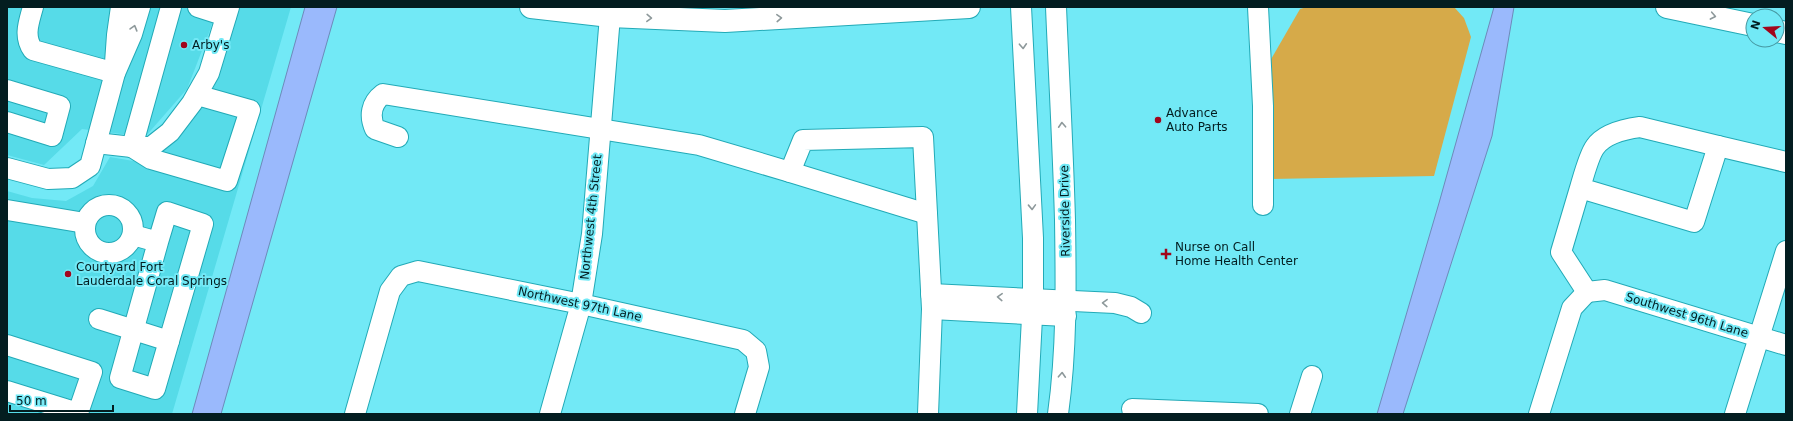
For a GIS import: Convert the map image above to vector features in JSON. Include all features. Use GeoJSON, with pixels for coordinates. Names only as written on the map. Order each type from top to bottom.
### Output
{"type":"FeatureCollection","features":[{"type":"Feature","properties":{"kind":"main road"},"geometry":{"type":"LineString","coordinates":[[531,7],[725,21],[969,7]]}},
{"type":"Feature","properties":{"kind":"main road"},"geometry":{"type":"LineString","coordinates":[[1667,7],[1745,22]]}},
{"type":"Feature","properties":{"kind":"street"},"geometry":{"type":"LineString","coordinates":[[33,7],[27,34],[28,43],[33,50],[115,73]]}},
{"type":"Feature","properties":{"kind":"street"},"geometry":{"type":"LineString","coordinates":[[115,73],[116,35],[121,7]]}},
{"type":"Feature","properties":{"kind":"street"},"geometry":{"type":"LineString","coordinates":[[8,172],[48,179],[72,178],[90,166],[115,73],[132,34],[140,7]]}},
{"type":"Feature","properties":{"kind":"street"},"geometry":{"type":"LineString","coordinates":[[132,147],[171,7]]}},
{"type":"Feature","properties":{"kind":"street"},"geometry":{"type":"LineString","coordinates":[[96,143],[132,147],[151,147],[170,132],[197,96],[209,73],[228,11],[198,7]]}},
{"type":"Feature","properties":{"kind":"street"},"geometry":{"type":"LineString","coordinates":[[1021,7],[1031,177],[1033,306],[1027,414]]}},
{"type":"Feature","properties":{"kind":"street","name":"Riverside Drive"},"geometry":{"type":"LineString","coordinates":[[1056,7],[1064,164],[1066,308],[1062,389],[1058,414]]}},
{"type":"Feature","properties":{"kind":"street"},"geometry":{"type":"LineString","coordinates":[[1258,7],[1263,106],[1263,205]]}},
{"type":"Feature","properties":{"kind":"street","name":"Northwest 4th Street"},"geometry":{"type":"LineString","coordinates":[[550,414],[581,304],[592,234],[600,130],[613,12]]}},
{"type":"Feature","properties":{"kind":"street"},"geometry":{"type":"LineString","coordinates":[[7,90],[60,106],[52,136],[7,122]]}},
{"type":"Feature","properties":{"kind":"street"},"geometry":{"type":"LineString","coordinates":[[398,137],[375,130],[372,122],[374,104],[383,94],[699,145],[927,214]]}},
{"type":"Feature","properties":{"kind":"street"},"geometry":{"type":"LineString","coordinates":[[132,147],[150,159],[227,181],[250,110],[197,96]]}},
{"type":"Feature","properties":{"kind":"street"},"geometry":{"type":"LineString","coordinates":[[1539,414],[1572,308],[1587,292],[1561,252],[1580,188],[1595,147],[1607,137],[1627,129],[1640,127],[1786,162]]}},
{"type":"Feature","properties":{"kind":"street"},"geometry":{"type":"LineString","coordinates":[[790,172],[803,140],[924,136],[931,302],[928,414]]}},
{"type":"Feature","properties":{"kind":"street"},"geometry":{"type":"LineString","coordinates":[[1580,188],[1694,222],[1718,146]]}},
{"type":"Feature","properties":{"kind":"street"},"geometry":{"type":"LineString","coordinates":[[104,204],[118,206],[129,215],[132,221],[133,235],[130,241],[120,251],[106,254],[99,252],[89,243],[84,230],[85,223],[88,216],[98,207],[104,204]]}},
{"type":"Feature","properties":{"kind":"street"},"geometry":{"type":"LineString","coordinates":[[7,210],[85,223]]}},
{"type":"Feature","properties":{"kind":"street"},"geometry":{"type":"LineString","coordinates":[[167,212],[203,224],[155,389],[120,378],[133,330],[167,212]]}},
{"type":"Feature","properties":{"kind":"street"},"geometry":{"type":"LineString","coordinates":[[133,235],[158,242]]}},
{"type":"Feature","properties":{"kind":"street"},"geometry":{"type":"LineString","coordinates":[[1735,414],[1786,252]]}},
{"type":"Feature","properties":{"kind":"street","name":"Northwest 97th Lane"},"geometry":{"type":"LineString","coordinates":[[356,414],[390,291],[400,276],[418,271],[581,304],[743,340],[756,351],[759,366],[745,414]]}},
{"type":"Feature","properties":{"kind":"street","name":"Southwest 96th Lane"},"geometry":{"type":"LineString","coordinates":[[1587,292],[1605,290],[1786,345]]}},
{"type":"Feature","properties":{"kind":"street"},"geometry":{"type":"LineString","coordinates":[[931,302],[1066,308],[1082,302],[1114,303],[1131,307],[1140,313]]}},
{"type":"Feature","properties":{"kind":"street"},"geometry":{"type":"LineString","coordinates":[[100,320],[169,341]]}},
{"type":"Feature","properties":{"kind":"street"},"geometry":{"type":"LineString","coordinates":[[7,345],[92,372],[78,413],[7,391]]}},
{"type":"Feature","properties":{"kind":"street"},"geometry":{"type":"LineString","coordinates":[[1300,414],[1312,376]]}},
{"type":"Feature","properties":{"kind":"street"},"geometry":{"type":"LineString","coordinates":[[1132,409],[1166,412],[1258,414]]}},
{"type":"Feature","properties":{"kind":"shaded area"},"geometry":{"type":"Polygon","coordinates":[[[7,7],[217,7],[210,30],[187,89],[145,137],[82,129],[44,165],[7,155],[7,7]]]}},
{"type":"Feature","properties":{"kind":"shaded area"},"geometry":{"type":"Polygon","coordinates":[[[235,7],[291,7],[172,414],[7,414],[7,191],[32,198],[66,201],[93,186],[110,157],[139,162],[158,153],[235,7]]]}},
{"type":"Feature","properties":{"kind":"shaded area"},"geometry":{"type":"Polygon","coordinates":[[[305,7],[337,7],[221,414],[192,414],[305,7]]]}},
{"type":"Feature","properties":{"kind":"shaded area"},"geometry":{"type":"Polygon","coordinates":[[[1307,7],[1454,7],[1464,18],[1471,37],[1434,176],[1270,179],[1270,61],[1300,9],[1307,7]]]}},
{"type":"Feature","properties":{"kind":"shaded area"},"geometry":{"type":"Polygon","coordinates":[[[1494,7],[1514,7],[1492,136],[1403,414],[1377,414],[1439,203],[1494,7]]]}},
{"type":"Feature","properties":{"kind":"place","name":"Arby's"},"geometry":{"type":"Point","coordinates":[184,45]}},
{"type":"Feature","properties":{"kind":"place","name":"Advance Auto Parts"},"geometry":{"type":"Point","coordinates":[1158,120]}},
{"type":"Feature","properties":{"kind":"place","name":"Nurse on Call Home Health Center"},"geometry":{"type":"Point","coordinates":[1166,254]}},
{"type":"Feature","properties":{"kind":"place","name":"Courtyard Fort Lauderdale Coral Springs"},"geometry":{"type":"Point","coordinates":[68,274]}}]}
